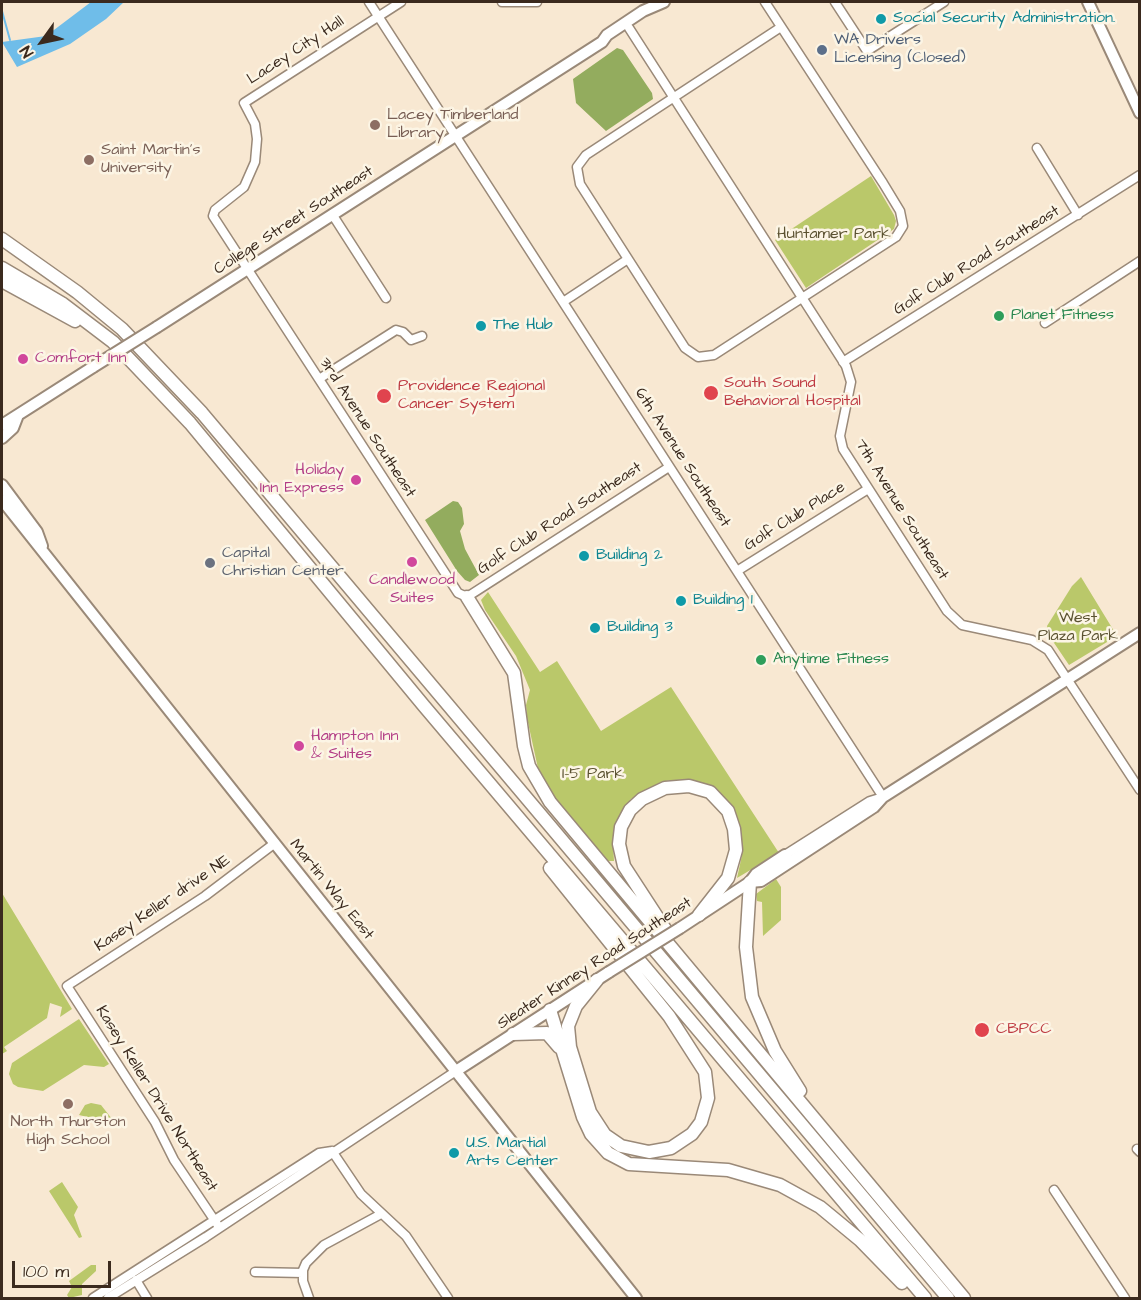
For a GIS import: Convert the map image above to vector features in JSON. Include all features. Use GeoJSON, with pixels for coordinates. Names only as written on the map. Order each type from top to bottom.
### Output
{"type":"FeatureCollection","features":[{"type":"Feature","properties":{"kind":"highway"},"geometry":{"type":"LineString","coordinates":[[2,239],[77,292],[122,329],[202,413],[948,1299]]}},
{"type":"Feature","properties":{"kind":"highway"},"geometry":{"type":"LineString","coordinates":[[2,245],[31,260]]}},
{"type":"Feature","properties":{"kind":"highway"},"geometry":{"type":"LineString","coordinates":[[2,268],[63,304],[113,342],[190,423],[424,706],[924,1299]]}},
{"type":"Feature","properties":{"kind":"highway"},"geometry":{"type":"LineString","coordinates":[[2,281],[113,342]]}},
{"type":"Feature","properties":{"kind":"highway"},"geometry":{"type":"LineString","coordinates":[[467,597],[514,673],[520,702],[524,746],[538,785],[964,1299]]}},
{"type":"Feature","properties":{"kind":"highway"},"geometry":{"type":"LineString","coordinates":[[424,706],[669,1016],[700,1064],[708,1081],[708,1098],[704,1115],[692,1134],[671,1148],[649,1152],[621,1146],[605,1135],[590,1112],[570,1047],[568,1026],[576,1006],[597,980]]}},
{"type":"Feature","properties":{"kind":"highway"},"geometry":{"type":"LineString","coordinates":[[699,915],[728,878],[736,850],[734,829],[728,812],[710,792],[689,786],[665,788],[642,799],[624,819],[619,835],[621,856],[632,881],[709,992]]}},
{"type":"Feature","properties":{"kind":"highway"},"geometry":{"type":"LineString","coordinates":[[750,882],[747,965],[757,1014],[775,1051],[833,1139]]}},
{"type":"Feature","properties":{"kind":"highway"},"geometry":{"type":"LineString","coordinates":[[550,1010],[583,1117],[591,1134],[608,1153],[629,1164],[728,1170],[780,1185],[820,1207],[860,1240],[918,1299]]}},
{"type":"Feature","properties":{"kind":"highway"},"geometry":{"type":"LineString","coordinates":[[513,1034],[547,1033],[561,1050]]}},
{"type":"Feature","properties":{"kind":"main road","name":"College Street Southeast"},"geometry":{"type":"LineString","coordinates":[[2,425],[602,42],[626,22],[664,2]]}},
{"type":"Feature","properties":{"kind":"main road"},"geometry":{"type":"LineString","coordinates":[[1088,2],[1140,113]]}},
{"type":"Feature","properties":{"kind":"main road","name":"College Street Southeast"},"geometry":{"type":"LineString","coordinates":[[602,42],[630,28],[646,17],[651,9]]}},
{"type":"Feature","properties":{"kind":"main road"},"geometry":{"type":"LineString","coordinates":[[2,438],[13,428],[19,414]]}},
{"type":"Feature","properties":{"kind":"main road"},"geometry":{"type":"LineString","coordinates":[[2,485],[37,532],[46,554]]}},
{"type":"Feature","properties":{"kind":"main road","name":"Martin Way East"},"geometry":{"type":"LineString","coordinates":[[2,500],[636,1299]]}},
{"type":"Feature","properties":{"kind":"main road","name":"Sleater Kinney Road Southeast"},"geometry":{"type":"LineString","coordinates":[[750,882],[761,881],[874,807],[883,797],[1139,634]]}},
{"type":"Feature","properties":{"kind":"main road","name":"Sleater Kinney Road Southeast"},"geometry":{"type":"LineString","coordinates":[[456,1071],[680,928],[750,882],[756,874],[785,855]]}},
{"type":"Feature","properties":{"kind":"street","name":"6th Avenue Southeast"},"geometry":{"type":"LineString","coordinates":[[369,2],[883,797]]}},
{"type":"Feature","properties":{"kind":"street"},"geometry":{"type":"LineString","coordinates":[[379,16],[401,2]]}},
{"type":"Feature","properties":{"kind":"street"},"geometry":{"type":"LineString","coordinates":[[502,2],[537,2]]}},
{"type":"Feature","properties":{"kind":"street"},"geometry":{"type":"LineString","coordinates":[[765,2],[876,173],[900,212],[903,226],[896,237],[803,299],[714,355],[698,357],[686,348],[580,184],[578,166],[586,155],[781,27]]}},
{"type":"Feature","properties":{"kind":"street"},"geometry":{"type":"LineString","coordinates":[[835,2],[867,51],[944,2]]}},
{"type":"Feature","properties":{"kind":"street","name":"Lacey City Hall"},"geometry":{"type":"LineString","coordinates":[[247,269],[213,213],[244,187],[255,162],[257,139],[255,124],[244,103],[379,16]]}},
{"type":"Feature","properties":{"kind":"street","name":"7th Avenue Southeast"},"geometry":{"type":"LineString","coordinates":[[630,28],[843,362],[850,382],[840,436],[849,460],[952,618],[962,625],[1015,636],[1041,645],[1067,679],[1140,790]]}},
{"type":"Feature","properties":{"kind":"street"},"geometry":{"type":"LineString","coordinates":[[1037,148],[1078,215]]}},
{"type":"Feature","properties":{"kind":"street","name":"Golf Club Road Southeast"},"geometry":{"type":"LineString","coordinates":[[1125,184],[1140,166]]}},
{"type":"Feature","properties":{"kind":"street","name":"Golf Club Road Southeast"},"geometry":{"type":"LineString","coordinates":[[843,362],[1112,195],[1140,175]]}},
{"type":"Feature","properties":{"kind":"street"},"geometry":{"type":"LineString","coordinates":[[333,214],[386,298]]}},
{"type":"Feature","properties":{"kind":"street"},"geometry":{"type":"LineString","coordinates":[[562,302],[628,259]]}},
{"type":"Feature","properties":{"kind":"street"},"geometry":{"type":"LineString","coordinates":[[1045,322],[1140,261]]}},
{"type":"Feature","properties":{"kind":"street","name":"3rd Avenue Southeast"},"geometry":{"type":"LineString","coordinates":[[247,269],[452,587],[467,597]]}},
{"type":"Feature","properties":{"kind":"street"},"geometry":{"type":"LineString","coordinates":[[319,379],[396,330],[403,332],[411,340],[423,336]]}},
{"type":"Feature","properties":{"kind":"street","name":"Golf Club Road Southeast"},"geometry":{"type":"LineString","coordinates":[[467,597],[669,466]]}},
{"type":"Feature","properties":{"kind":"street","name":"Golf Club Place"},"geometry":{"type":"LineString","coordinates":[[737,571],[868,489]]}},
{"type":"Feature","properties":{"kind":"street","name":"Sleater Kinney Road Southeast"},"geometry":{"type":"LineString","coordinates":[[785,855],[870,801],[883,797]]}},
{"type":"Feature","properties":{"kind":"street","name":"Kasey Keller drive NE"},"geometry":{"type":"LineString","coordinates":[[67,986],[205,896],[274,843]]}},
{"type":"Feature","properties":{"kind":"street","name":"Kasey Keller Drive Northeast"},"geometry":{"type":"LineString","coordinates":[[67,986],[155,1122],[174,1160],[217,1224]]}},
{"type":"Feature","properties":{"kind":"street"},"geometry":{"type":"LineString","coordinates":[[93,1299],[322,1161],[332,1151],[456,1071]]}},
{"type":"Feature","properties":{"kind":"street"},"geometry":{"type":"LineString","coordinates":[[332,1151],[361,1194],[406,1236],[448,1299]]}},
{"type":"Feature","properties":{"kind":"street"},"geometry":{"type":"LineString","coordinates":[[1054,1190],[1125,1299]]}},
{"type":"Feature","properties":{"kind":"street"},"geometry":{"type":"LineString","coordinates":[[309,1299],[303,1273],[306,1263],[317,1250],[381,1214]]}},
{"type":"Feature","properties":{"kind":"street"},"geometry":{"type":"LineString","coordinates":[[108,1299],[217,1224]]}},
{"type":"Feature","properties":{"kind":"street"},"geometry":{"type":"LineString","coordinates":[[255,1272],[303,1273]]}},
{"type":"Feature","properties":{"kind":"street"},"geometry":{"type":"LineString","coordinates":[[136,1280],[147,1299]]}},
{"type":"Feature","properties":{"kind":"green space"},"geometry":{"type":"Polygon","coordinates":[[[617,48],[623,50],[652,93],[653,99],[606,131],[576,103],[573,79],[617,48]]]}},
{"type":"Feature","properties":{"kind":"green space","name":"Huntamer Park"},"geometry":{"type":"Polygon","coordinates":[[[871,176],[894,215],[896,221],[894,229],[806,288],[775,240],[871,176]]]}},
{"type":"Feature","properties":{"kind":"green space"},"geometry":{"type":"Polygon","coordinates":[[[453,501],[458,502],[462,508],[464,524],[460,531],[465,549],[479,575],[470,582],[457,571],[425,520],[453,501]]]}},
{"type":"Feature","properties":{"kind":"green space","name":"West Plaza Park"},"geometry":{"type":"Polygon","coordinates":[[[1081,577],[1117,636],[1069,665],[1050,637],[1047,626],[1072,586],[1081,577]]]}},
{"type":"Feature","properties":{"kind":"green space","name":"I-5 Park"},"geometry":{"type":"Polygon","coordinates":[[[488,592],[540,672],[557,661],[601,731],[671,687],[779,853],[737,878],[742,855],[738,825],[713,788],[698,782],[671,780],[661,782],[631,799],[618,819],[613,842],[614,861],[608,861],[552,795],[539,773],[527,718],[526,705],[530,690],[516,656],[485,610],[481,600],[488,592]]]}},
{"type":"Feature","properties":{"kind":"green space"},"geometry":{"type":"Polygon","coordinates":[[[776,879],[781,887],[781,920],[763,936],[762,902],[757,901],[756,894],[776,879]]]}},
{"type":"Feature","properties":{"kind":"green space"},"geometry":{"type":"Polygon","coordinates":[[[2,893],[72,1009],[60,1017],[62,1007],[50,1003],[47,1018],[4,1047],[7,1051],[2,1054],[2,893]]]}},
{"type":"Feature","properties":{"kind":"green space"},"geometry":{"type":"Polygon","coordinates":[[[79,1019],[109,1064],[104,1067],[84,1065],[43,1091],[13,1084],[9,1074],[12,1063],[79,1019]]]}},
{"type":"Feature","properties":{"kind":"green space"},"geometry":{"type":"Polygon","coordinates":[[[91,1103],[101,1105],[116,1124],[79,1115],[85,1105],[91,1103]]]}},
{"type":"Feature","properties":{"kind":"green space"},"geometry":{"type":"Polygon","coordinates":[[[62,1182],[78,1207],[74,1215],[82,1237],[79,1238],[49,1191],[62,1182]]]}},
{"type":"Feature","properties":{"kind":"green space"},"geometry":{"type":"Polygon","coordinates":[[[91,1265],[96,1265],[96,1271],[82,1284],[82,1295],[69,1298],[67,1295],[72,1287],[69,1281],[91,1265]]]}},
{"type":"Feature","properties":{"kind":"water"},"geometry":{"type":"Polygon","coordinates":[[[91,2],[124,2],[106,19],[70,44],[17,67],[2,42],[46,36],[91,2]]]}},
{"type":"Feature","properties":{"kind":"waterway"},"geometry":{"type":"LineString","coordinates":[[2,11],[10,40]]}},
{"type":"Feature","properties":{"kind":"place","name":"Social Security Administration."},"geometry":{"type":"Point","coordinates":[881,19]}},
{"type":"Feature","properties":{"kind":"place","name":"WA Drivers Licensing (Closed)"},"geometry":{"type":"Point","coordinates":[822,50]}},
{"type":"Feature","properties":{"kind":"place","name":"Lacey Timberland Library"},"geometry":{"type":"Point","coordinates":[375,125]}},
{"type":"Feature","properties":{"kind":"place","name":"Saint Martin's University"},"geometry":{"type":"Point","coordinates":[89,160]}},
{"type":"Feature","properties":{"kind":"place","name":"Planet Fitness"},"geometry":{"type":"Point","coordinates":[999,316]}},
{"type":"Feature","properties":{"kind":"place","name":"The Hub"},"geometry":{"type":"Point","coordinates":[481,326]}},
{"type":"Feature","properties":{"kind":"place","name":"Comfort Inn"},"geometry":{"type":"Point","coordinates":[23,359]}},
{"type":"Feature","properties":{"kind":"place","name":"South Sound Behavioral Hospital"},"geometry":{"type":"Point","coordinates":[711,393]}},
{"type":"Feature","properties":{"kind":"place","name":"Providence Regional Cancer System"},"geometry":{"type":"Point","coordinates":[384,396]}},
{"type":"Feature","properties":{"kind":"place","name":"Holiday Inn Express"},"geometry":{"type":"Point","coordinates":[356,480]}},
{"type":"Feature","properties":{"kind":"place","name":"Building 2"},"geometry":{"type":"Point","coordinates":[584,556]}},
{"type":"Feature","properties":{"kind":"place","name":"Candlewood Suites"},"geometry":{"type":"Point","coordinates":[412,562]}},
{"type":"Feature","properties":{"kind":"place","name":"Capital Christian Center"},"geometry":{"type":"Point","coordinates":[210,563]}},
{"type":"Feature","properties":{"kind":"place","name":"Building 1"},"geometry":{"type":"Point","coordinates":[681,601]}},
{"type":"Feature","properties":{"kind":"place","name":"Building 3"},"geometry":{"type":"Point","coordinates":[595,628]}},
{"type":"Feature","properties":{"kind":"place","name":"Anytime Fitness"},"geometry":{"type":"Point","coordinates":[761,660]}},
{"type":"Feature","properties":{"kind":"place","name":"Hampton Inn & Suites"},"geometry":{"type":"Point","coordinates":[299,746]}},
{"type":"Feature","properties":{"kind":"place","name":"CBPCC"},"geometry":{"type":"Point","coordinates":[982,1030]}},
{"type":"Feature","properties":{"kind":"place","name":"North Thurston High School"},"geometry":{"type":"Point","coordinates":[68,1104]}},
{"type":"Feature","properties":{"kind":"place","name":"U.S. Martial Arts Center"},"geometry":{"type":"Point","coordinates":[454,1153]}}]}
